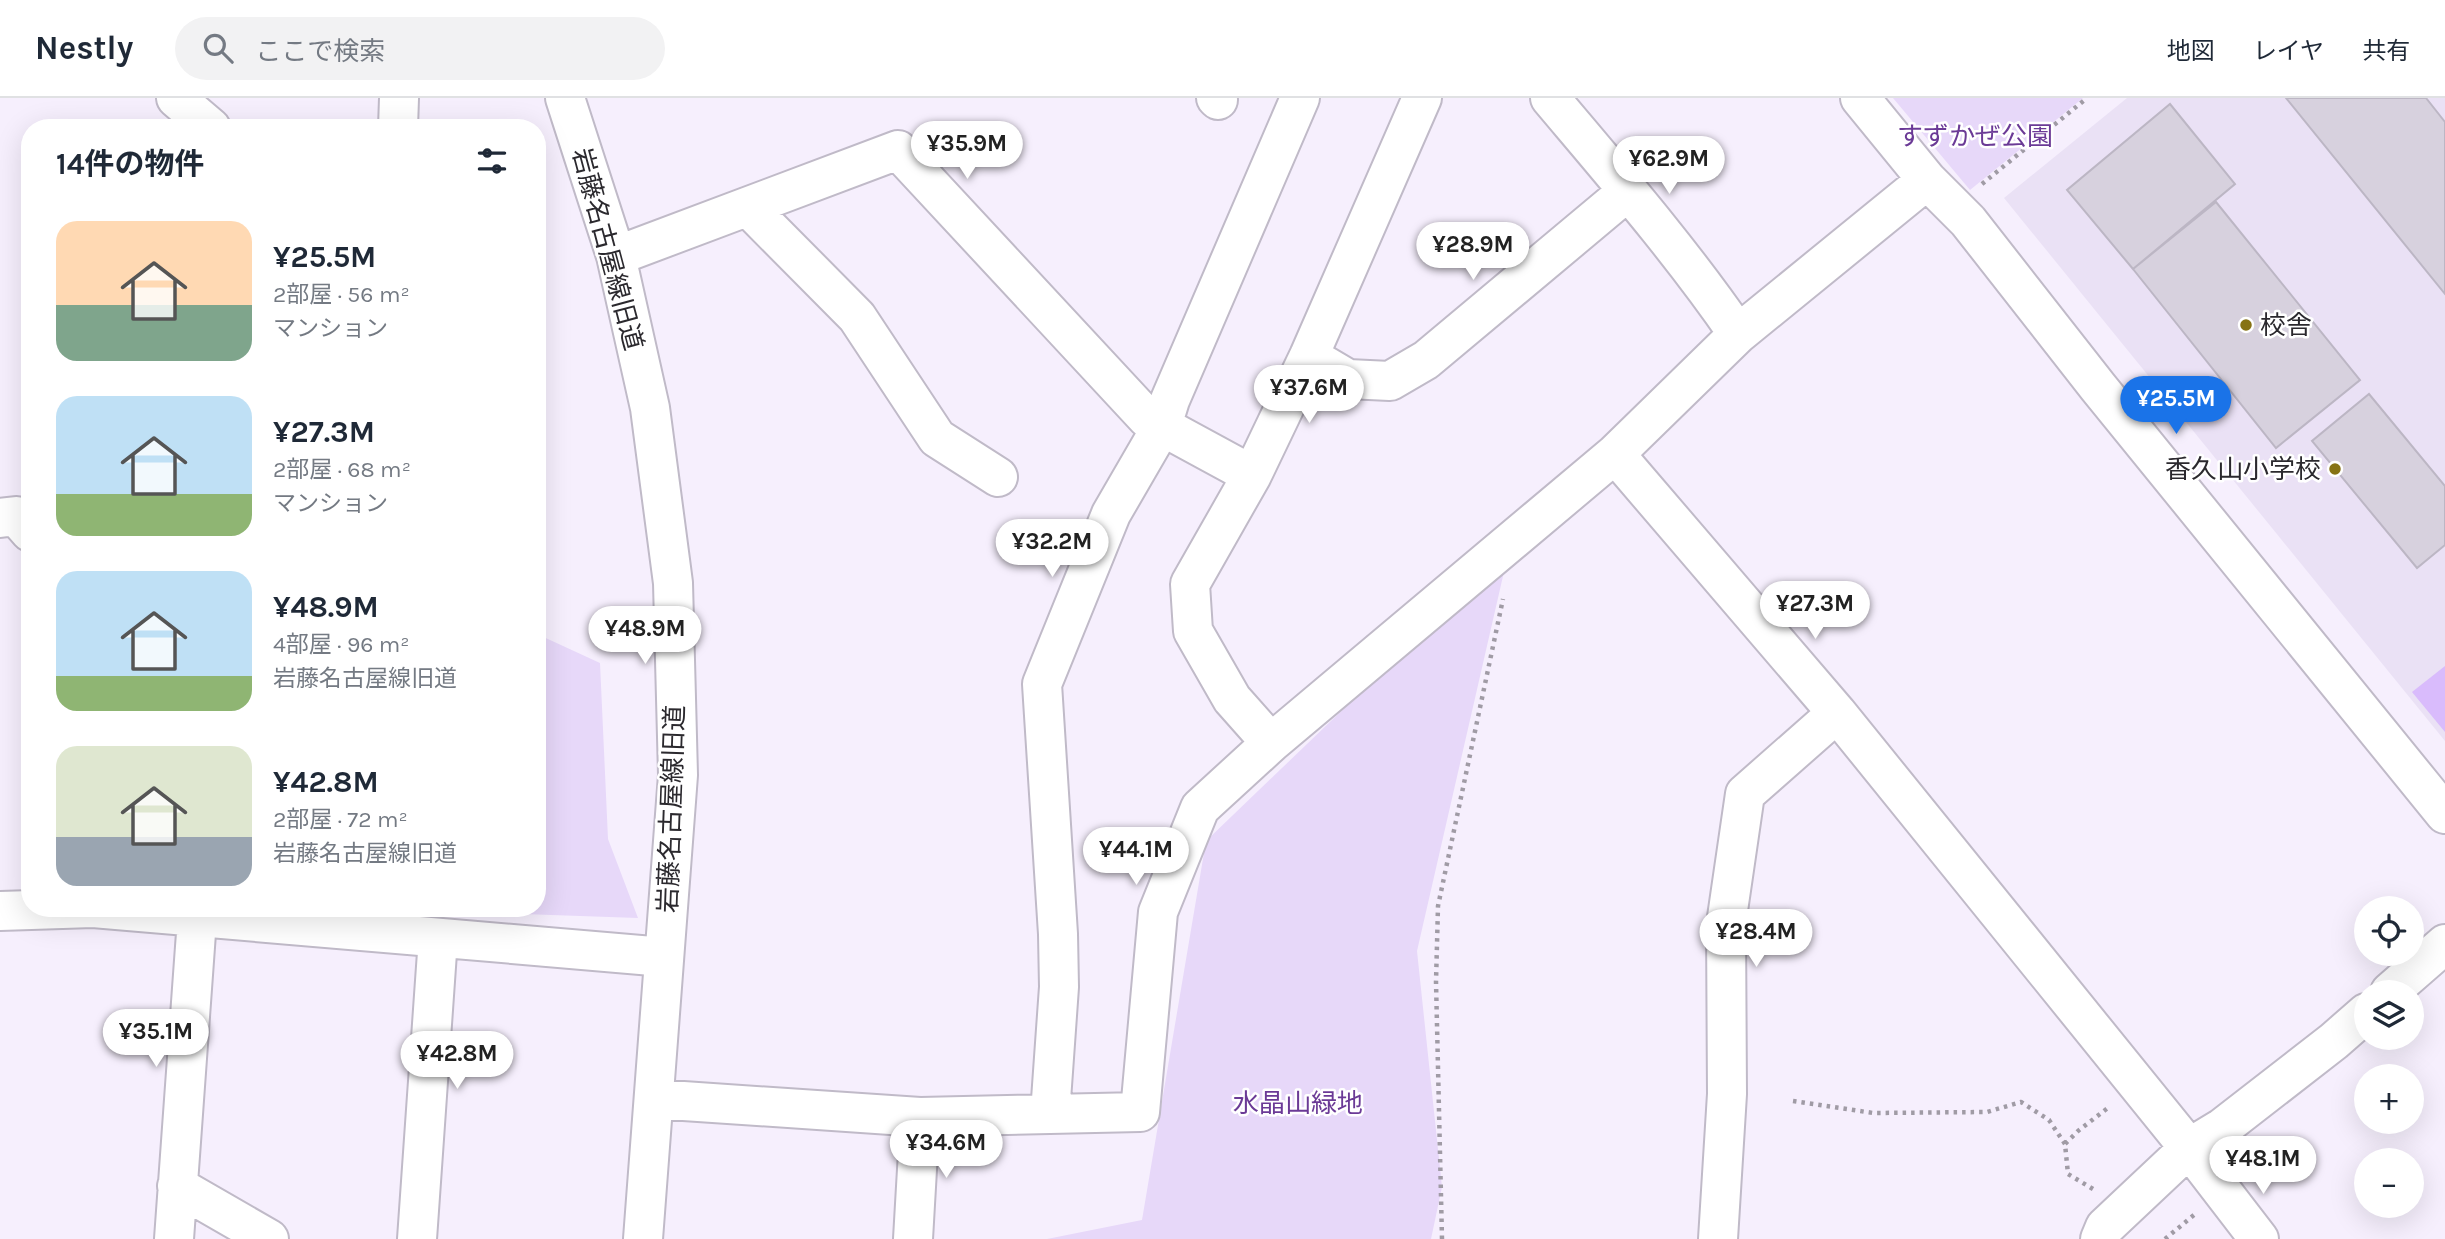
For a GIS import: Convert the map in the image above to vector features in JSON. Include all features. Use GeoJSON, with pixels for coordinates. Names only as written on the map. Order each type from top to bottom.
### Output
{"type":"FeatureCollection","features":[{"type":"Feature","properties":{"kind":"street"},"geometry":{"type":"LineString","coordinates":[[176,98],[200,119]]}},
{"type":"Feature","properties":{"kind":"street"},"geometry":{"type":"LineString","coordinates":[[398,119],[399,98]]}},
{"type":"Feature","properties":{"kind":"street","name":"岩藤名古屋線旧道"},"geometry":{"type":"LineString","coordinates":[[565,98],[616,256],[650,408],[673,583],[678,775],[643,1239]]}},
{"type":"Feature","properties":{"kind":"street"},"geometry":{"type":"LineString","coordinates":[[1050,1114],[1059,987],[1042,684],[1111,514],[1162,426],[1170,400],[1300,98]]}},
{"type":"Feature","properties":{"kind":"street"},"geometry":{"type":"LineString","coordinates":[[1270,743],[1232,698],[1193,631],[1190,584],[1252,475],[1309,356],[1422,98]]}},
{"type":"Feature","properties":{"kind":"street"},"geometry":{"type":"LineString","coordinates":[[1549,98],[1628,191],[1720,307],[1738,334]]}},
{"type":"Feature","properties":{"kind":"street"},"geometry":{"type":"LineString","coordinates":[[1860,98],[1927,180],[1968,221],[2098,387],[2445,814]]}},
{"type":"Feature","properties":{"kind":"street"},"geometry":{"type":"LineString","coordinates":[[616,256],[898,150],[1147,418],[1252,475]]}},
{"type":"Feature","properties":{"kind":"street"},"geometry":{"type":"LineString","coordinates":[[654,1099],[920,1117],[1140,1112],[1158,912],[1200,808],[1270,743],[1615,454],[1738,334],[1927,180]]}},
{"type":"Feature","properties":{"kind":"street"},"geometry":{"type":"LineString","coordinates":[[1309,356],[1348,379],[1390,381],[1426,360],[1628,191]]}},
{"type":"Feature","properties":{"kind":"street"},"geometry":{"type":"LineString","coordinates":[[748,206],[857,317],[937,438],[998,477]]}},
{"type":"Feature","properties":{"kind":"street"},"geometry":{"type":"LineString","coordinates":[[1615,454],[1837,713],[2189,1148],[2259,1239]]}},
{"type":"Feature","properties":{"kind":"street"},"geometry":{"type":"LineString","coordinates":[[0,518],[16,516],[21,522]]}},
{"type":"Feature","properties":{"kind":"street"},"geometry":{"type":"LineString","coordinates":[[1718,1239],[1727,1094],[1726,924],[1745,794],[1837,713]]}},
{"type":"Feature","properties":{"kind":"street"},"geometry":{"type":"LineString","coordinates":[[0,911],[21,910]]}},
{"type":"Feature","properties":{"kind":"street"},"geometry":{"type":"LineString","coordinates":[[174,1239],[198,917]]}},
{"type":"Feature","properties":{"kind":"street"},"geometry":{"type":"LineString","coordinates":[[228,917],[664,957]]}},
{"type":"Feature","properties":{"kind":"street"},"geometry":{"type":"LineString","coordinates":[[417,1239],[438,938]]}},
{"type":"Feature","properties":{"kind":"street"},"geometry":{"type":"LineString","coordinates":[[2404,980],[2445,944]]}},
{"type":"Feature","properties":{"kind":"street"},"geometry":{"type":"LineString","coordinates":[[2100,1239],[2105,1227],[2189,1148],[2222,1128],[2354,1024]]}},
{"type":"Feature","properties":{"kind":"street"},"geometry":{"type":"LineString","coordinates":[[913,1239],[920,1117]]}},
{"type":"Feature","properties":{"kind":"street"},"geometry":{"type":"LineString","coordinates":[[177,1186],[269,1239]]}},
{"type":"Feature","properties":{"kind":"path"},"geometry":{"type":"LineString","coordinates":[[1974,191],[2087,98]]}},
{"type":"Feature","properties":{"kind":"path"},"geometry":{"type":"LineString","coordinates":[[1441,1239],[1436,982],[1438,906],[1505,592]]}},
{"type":"Feature","properties":{"kind":"path"},"geometry":{"type":"LineString","coordinates":[[1793,1101],[1873,1113],[1987,1112],[2021,1102],[2049,1120],[2065,1144],[2068,1174],[2099,1193]]}},
{"type":"Feature","properties":{"kind":"path"},"geometry":{"type":"LineString","coordinates":[[2065,1144],[2078,1130],[2113,1104]]}},
{"type":"Feature","properties":{"kind":"path"},"geometry":{"type":"LineString","coordinates":[[2165,1239],[2195,1214]]}},
{"type":"Feature","properties":{"kind":"shaded area","name":"香久山小学校"},"geometry":{"type":"Polygon","coordinates":[[[2127,98],[2445,98],[2445,741],[2004,198],[2127,98]]]}},
{"type":"Feature","properties":{"kind":"shaded area"},"geometry":{"type":"Polygon","coordinates":[[[2445,666],[2445,732],[2412,692],[2445,666]]]}},
{"type":"Feature","properties":{"kind":"green space","name":"すずかぜ公園"},"geometry":{"type":"Polygon","coordinates":[[[1893,98],[2083,98],[1970,190],[1893,98]]]}},
{"type":"Feature","properties":{"kind":"green space","name":"水晶山緑地"},"geometry":{"type":"Polygon","coordinates":[[[1509,550],[1417,951],[1442,1187],[1431,1239],[1047,1239],[1142,1220],[1206,841],[1509,550]]]}},
{"type":"Feature","properties":{"kind":"green space"},"geometry":{"type":"Polygon","coordinates":[[[546,638],[600,663],[608,839],[638,918],[546,915],[546,638]]]}},
{"type":"Feature","properties":{"kind":"building"},"geometry":{"type":"Polygon","coordinates":[[[2286,98],[2426,98],[2445,122],[2445,294],[2286,98]]]}},
{"type":"Feature","properties":{"kind":"building"},"geometry":{"type":"Polygon","coordinates":[[[2170,104],[2235,184],[2133,269],[2067,190],[2170,104]]]}},
{"type":"Feature","properties":{"kind":"building","name":"校舎"},"geometry":{"type":"Polygon","coordinates":[[[2216,202],[2360,380],[2276,448],[2133,269],[2216,202]]]}},
{"type":"Feature","properties":{"kind":"building","name":"校舎"},"geometry":{"type":"Polygon","coordinates":[[[2369,394],[2445,486],[2445,545],[2417,568],[2312,441],[2369,394]]]}},
{"type":"Feature","properties":{"kind":"place","name":"校舎"},"geometry":{"type":"Point","coordinates":[2246,325]}},
{"type":"Feature","properties":{"kind":"place","name":"香久山小学校"},"geometry":{"type":"Point","coordinates":[2335,469]}}]}
